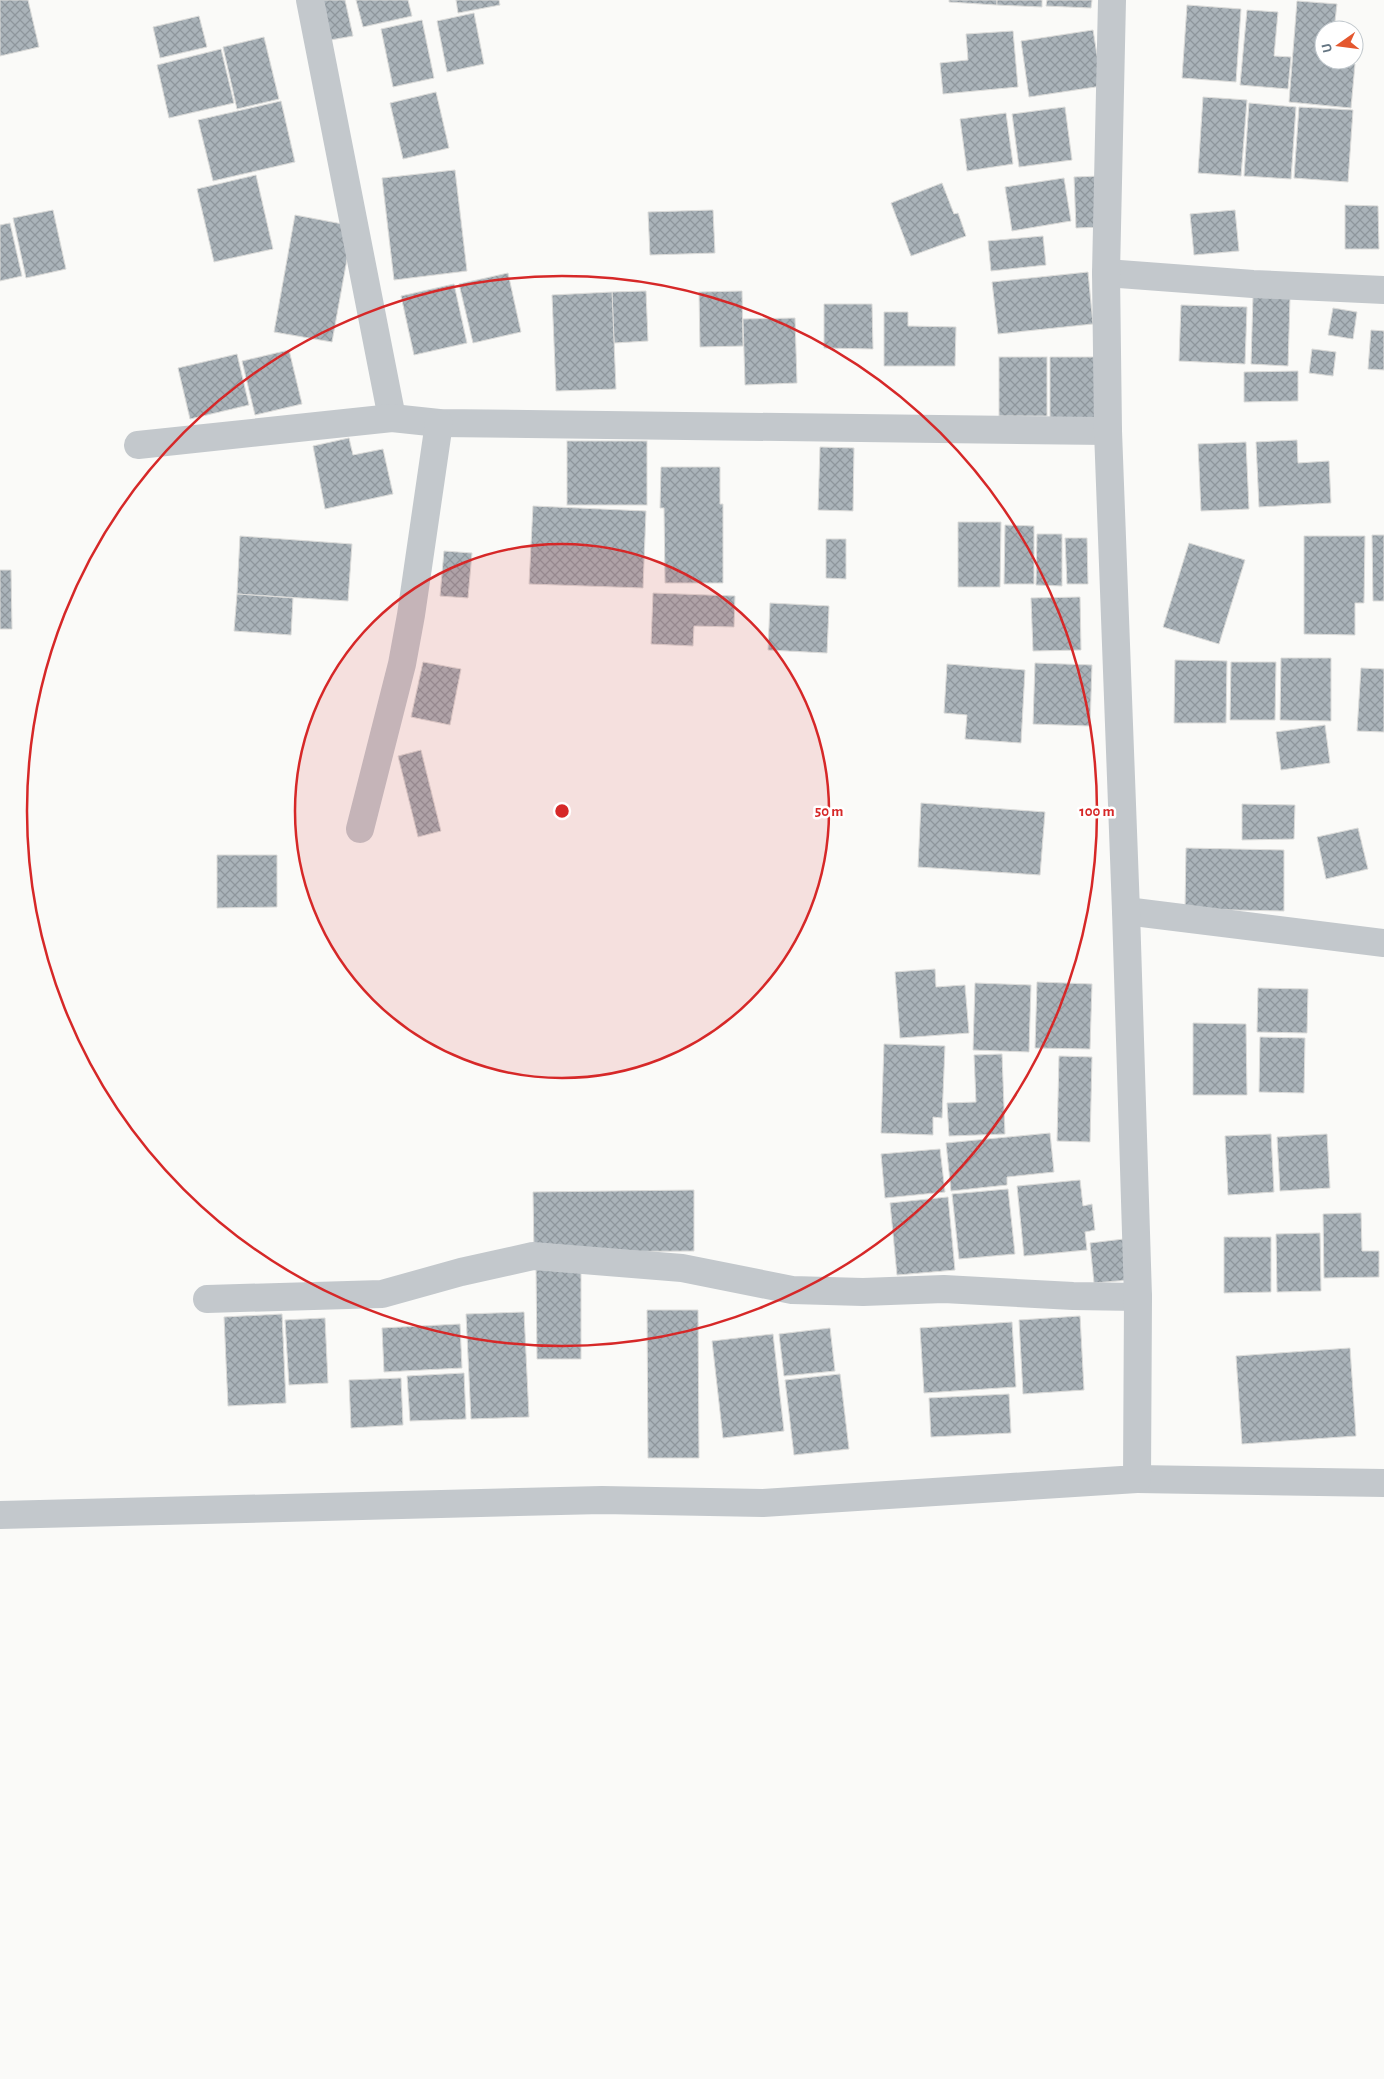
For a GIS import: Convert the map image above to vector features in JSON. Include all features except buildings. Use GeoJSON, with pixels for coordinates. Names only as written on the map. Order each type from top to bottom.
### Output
{"type":"FeatureCollection","features":[{"type":"Feature","properties":{"kind":"street"},"geometry":{"type":"LineString","coordinates":[[310,0],[392,418]]}},
{"type":"Feature","properties":{"kind":"street"},"geometry":{"type":"LineString","coordinates":[[1112,0],[1106,273],[1108,431],[1138,1296],[1137,1479]]}},
{"type":"Feature","properties":{"kind":"street"},"geometry":{"type":"LineString","coordinates":[[1106,273],[1254,284],[1384,290]]}},
{"type":"Feature","properties":{"kind":"street"},"geometry":{"type":"LineString","coordinates":[[138,445],[392,418],[439,423],[1108,431]]}},
{"type":"Feature","properties":{"kind":"street"},"geometry":{"type":"LineString","coordinates":[[360,829],[402,664],[412,615],[439,423]]}},
{"type":"Feature","properties":{"kind":"street"},"geometry":{"type":"LineString","coordinates":[[1126,910],[1384,943]]}},
{"type":"Feature","properties":{"kind":"street"},"geometry":{"type":"LineString","coordinates":[[207,1298],[382,1294],[461,1272],[533,1256],[682,1268],[792,1290],[863,1292],[944,1289],[1073,1296],[1138,1296]]}},
{"type":"Feature","properties":{"kind":"street"},"geometry":{"type":"LineString","coordinates":[[0,1515],[602,1500],[763,1503],[1137,1479],[1384,1483]]}}]}
